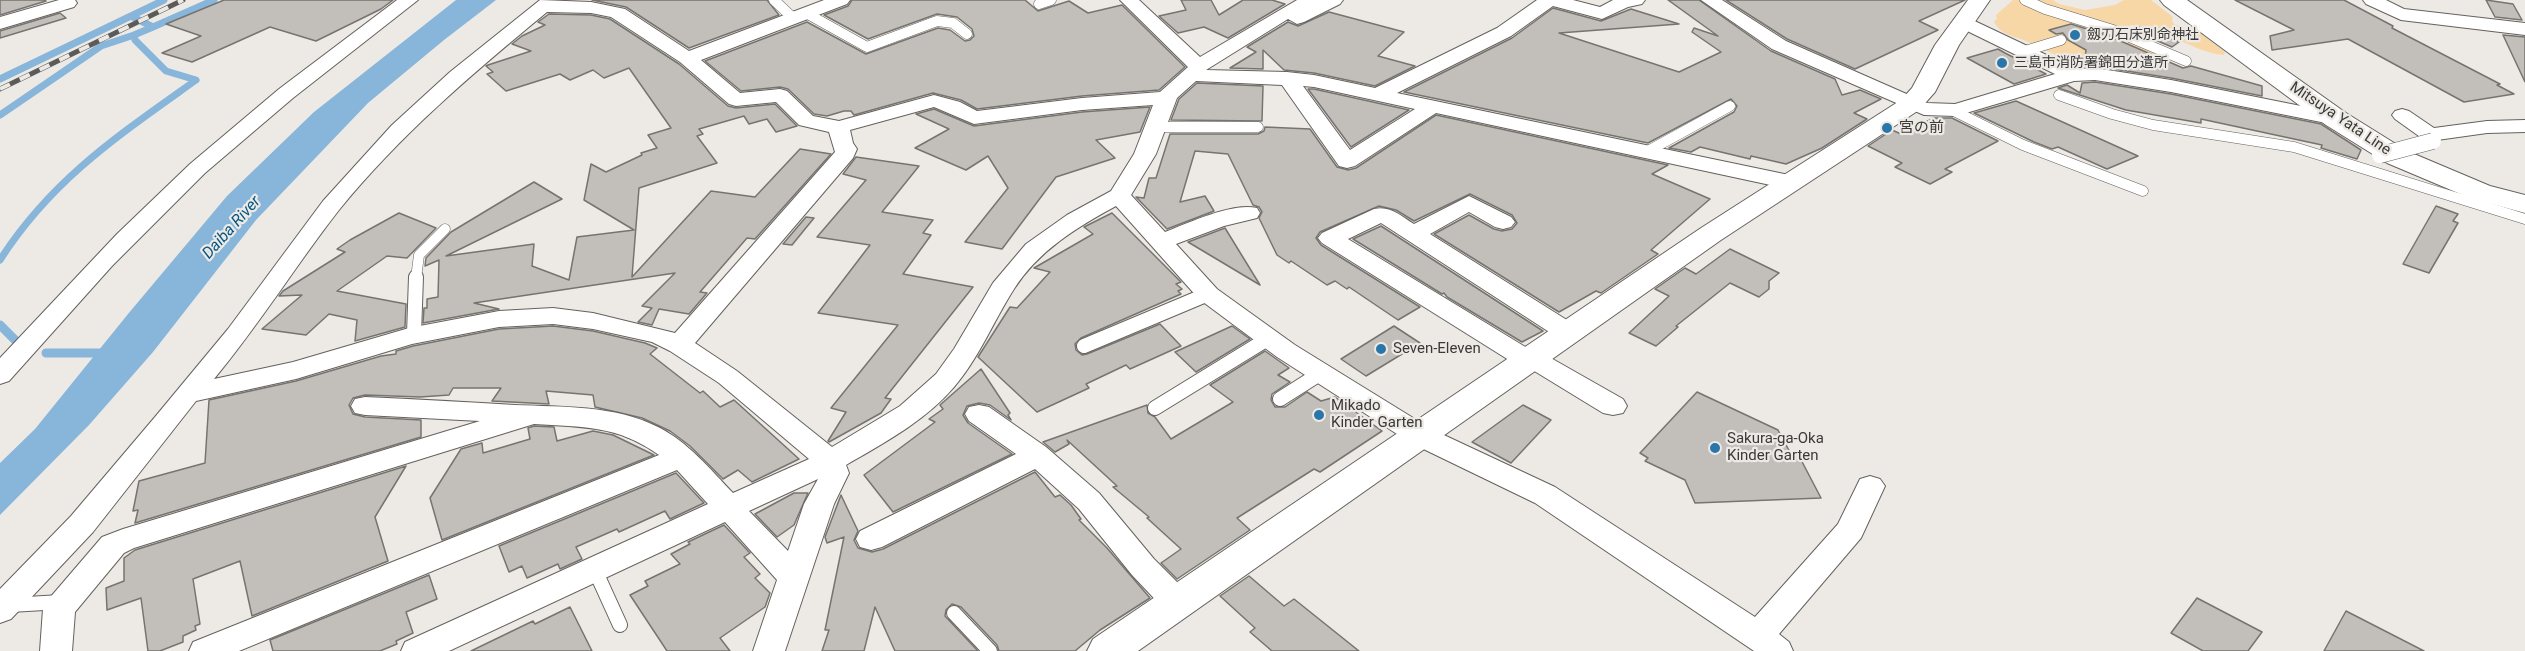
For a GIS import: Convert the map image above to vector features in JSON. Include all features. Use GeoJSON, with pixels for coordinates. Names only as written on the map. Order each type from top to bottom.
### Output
{"type":"FeatureCollection","features":[{"type":"Feature","properties":{"kind":"main road","name":"Mitsuya Yata Line"},"geometry":{"type":"LineString","coordinates":[[2172,0],[2336,119],[2397,157],[2480,192],[2525,204]]}},
{"type":"Feature","properties":{"kind":"street"},"geometry":{"type":"LineString","coordinates":[[0,375],[169,196],[297,84],[410,0]]}},
{"type":"Feature","properties":{"kind":"street"},"geometry":{"type":"LineString","coordinates":[[687,58],[841,0]]}},
{"type":"Feature","properties":{"kind":"street"},"geometry":{"type":"LineString","coordinates":[[1129,0],[1201,72],[1314,81],[1789,182]]}},
{"type":"Feature","properties":{"kind":"street"},"geometry":{"type":"LineString","coordinates":[[1201,72],[1286,12],[1311,0]]}},
{"type":"Feature","properties":{"kind":"street"},"geometry":{"type":"LineString","coordinates":[[417,651],[830,462],[891,426],[934,392],[953,370],[1012,273],[1064,226],[1119,196],[1139,166],[1167,98],[1177,85],[1334,0]]}},
{"type":"Feature","properties":{"kind":"street"},"geometry":{"type":"LineString","coordinates":[[1379,94],[1504,32],[1551,0],[1602,13],[1623,2],[1636,0]]}},
{"type":"Feature","properties":{"kind":"street"},"geometry":{"type":"LineString","coordinates":[[1710,0],[1779,45],[1910,105],[1924,109],[1952,110],[2073,75],[2103,74],[2336,119]]}},
{"type":"Feature","properties":{"kind":"street"},"geometry":{"type":"LineString","coordinates":[[2372,0],[2401,14],[2525,29]]}},
{"type":"Feature","properties":{"kind":"street"},"geometry":{"type":"LineString","coordinates":[[0,23],[68,3]]}},
{"type":"Feature","properties":{"kind":"street"},"geometry":{"type":"LineString","coordinates":[[2,607],[82,524],[237,335],[331,206],[399,129],[457,76],[547,4],[582,4],[612,10],[687,58],[736,100],[780,95],[806,121],[839,127],[934,101],[953,106],[974,118],[1082,104],[1167,98]]}},
{"type":"Feature","properties":{"kind":"street"},"geometry":{"type":"LineString","coordinates":[[1107,651],[1789,182],[1910,105],[1923,92],[1947,45],[1971,11],[2025,51],[2073,75]]}},
{"type":"Feature","properties":{"kind":"street"},"geometry":{"type":"LineString","coordinates":[[1287,78],[1347,161],[1433,106]]}},
{"type":"Feature","properties":{"kind":"street"},"geometry":{"type":"LineString","coordinates":[[2402,115],[2430,135],[2487,127],[2525,126]]}},
{"type":"Feature","properties":{"kind":"street"},"geometry":{"type":"LineString","coordinates":[[679,345],[845,153],[846,148],[842,143],[839,127]]}},
{"type":"Feature","properties":{"kind":"street"},"geometry":{"type":"LineString","coordinates":[[2380,155],[2433,141]]}},
{"type":"Feature","properties":{"kind":"street"},"geometry":{"type":"LineString","coordinates":[[1119,196],[1208,294],[1269,338],[1421,436],[1545,495],[1768,643],[1850,531],[1870,486]]}},
{"type":"Feature","properties":{"kind":"street"},"geometry":{"type":"LineString","coordinates":[[1414,233],[1469,203],[1503,222]]}},
{"type":"Feature","properties":{"kind":"street"},"geometry":{"type":"LineString","coordinates":[[1161,242],[1216,221],[1249,213]]}},
{"type":"Feature","properties":{"kind":"street"},"geometry":{"type":"LineString","coordinates":[[1569,333],[1382,214],[1330,238],[1531,360],[1613,406]]}},
{"type":"Feature","properties":{"kind":"street"},"geometry":{"type":"LineString","coordinates":[[187,394],[297,370],[414,334],[499,319],[554,316],[593,321],[660,336],[679,345],[728,377],[830,462],[835,473],[819,504],[769,651]]}},
{"type":"Feature","properties":{"kind":"street"},"geometry":{"type":"LineString","coordinates":[[365,406],[589,418],[626,425],[649,434],[682,457],[795,579]]}},
{"type":"Feature","properties":{"kind":"street"},"geometry":{"type":"LineString","coordinates":[[56,651],[59,609],[113,545],[123,540],[537,414]]}},
{"type":"Feature","properties":{"kind":"street"},"geometry":{"type":"LineString","coordinates":[[979,414],[1036,454],[1089,501],[1143,567],[1177,602]]}},
{"type":"Feature","properties":{"kind":"street"},"geometry":{"type":"LineString","coordinates":[[870,539],[1015,468],[1036,454]]}},
{"type":"Feature","properties":{"kind":"street"},"geometry":{"type":"LineString","coordinates":[[205,651],[682,457]]}},
{"type":"Feature","properties":{"kind":"lane"},"geometry":{"type":"LineString","coordinates":[[774,0],[799,15],[867,47],[937,21],[953,23],[966,34]]}},
{"type":"Feature","properties":{"kind":"lane"},"geometry":{"type":"LineString","coordinates":[[1039,4],[1052,0]]}},
{"type":"Feature","properties":{"kind":"lane"},"geometry":{"type":"LineString","coordinates":[[2025,0],[2113,30],[2186,61]]}},
{"type":"Feature","properties":{"kind":"lane"},"geometry":{"type":"LineString","coordinates":[[2025,51],[2061,40]]}},
{"type":"Feature","properties":{"kind":"lane"},"geometry":{"type":"LineString","coordinates":[[2059,95],[2112,114],[2153,125],[2294,147],[2525,219]]}},
{"type":"Feature","properties":{"kind":"lane"},"geometry":{"type":"LineString","coordinates":[[1648,151],[1730,106]]}},
{"type":"Feature","properties":{"kind":"lane"},"geometry":{"type":"LineString","coordinates":[[1952,110],[2023,145],[2143,191]]}},
{"type":"Feature","properties":{"kind":"lane"},"geometry":{"type":"LineString","coordinates":[[1157,127],[1258,127]]}},
{"type":"Feature","properties":{"kind":"lane"},"geometry":{"type":"LineString","coordinates":[[414,334],[419,255],[445,229]]}},
{"type":"Feature","properties":{"kind":"lane"},"geometry":{"type":"LineString","coordinates":[[1084,346],[1208,294]]}},
{"type":"Feature","properties":{"kind":"lane"},"geometry":{"type":"LineString","coordinates":[[1155,408],[1269,338]]}},
{"type":"Feature","properties":{"kind":"lane"},"geometry":{"type":"LineString","coordinates":[[1280,399],[1321,373]]}},
{"type":"Feature","properties":{"kind":"lane"},"geometry":{"type":"LineString","coordinates":[[594,570],[620,625]]}},
{"type":"Feature","properties":{"kind":"lane"},"geometry":{"type":"LineString","coordinates":[[2,607],[65,602]]}},
{"type":"Feature","properties":{"kind":"lane"},"geometry":{"type":"LineString","coordinates":[[954,613],[990,651]]}},
{"type":"Feature","properties":{"kind":"shaded area"},"geometry":{"type":"Polygon","coordinates":[[[2013,0],[2053,0],[2059,4],[2085,10],[2115,5],[2124,0],[2151,0],[2173,17],[2174,24],[2200,33],[2225,52],[2224,55],[2212,53],[2155,30],[2131,25],[2125,30],[2163,57],[2160,76],[2148,77],[2129,71],[2081,64],[2000,30],[1994,21],[1997,19],[1996,15],[2013,0]]]}},
{"type":"Feature","properties":{"kind":"water","name":"Daiba River"},"geometry":{"type":"Polygon","coordinates":[[[456,0],[496,0],[368,103],[256,220],[153,352],[89,425],[0,515],[0,463],[35,429],[227,196],[314,112],[456,0]]]}},
{"type":"Feature","properties":{"kind":"building"},"geometry":{"type":"Polygon","coordinates":[[[0,0],[45,0],[46,1],[0,15],[0,0]]]}},
{"type":"Feature","properties":{"kind":"building"},"geometry":{"type":"Polygon","coordinates":[[[224,0],[393,0],[381,9],[316,41],[270,27],[192,62],[162,53],[201,36],[166,24],[224,0]]]}},
{"type":"Feature","properties":{"kind":"building"},"geometry":{"type":"Polygon","coordinates":[[[592,0],[767,0],[779,15],[689,48],[626,7],[592,0]]]}},
{"type":"Feature","properties":{"kind":"building"},"geometry":{"type":"Polygon","coordinates":[[[852,0],[1025,0],[1038,11],[1069,1],[1088,13],[1122,5],[1185,67],[1159,90],[1082,96],[977,109],[961,100],[933,93],[854,115],[851,111],[844,111],[827,116],[814,114],[788,89],[780,87],[741,91],[705,61],[807,22],[866,54],[938,28],[950,30],[965,41],[974,36],[972,29],[957,17],[937,14],[868,39],[824,15],[848,6],[852,0]]]}},
{"type":"Feature","properties":{"kind":"building"},"geometry":{"type":"Polygon","coordinates":[[[1181,0],[1211,0],[1219,15],[1243,0],[1272,0],[1285,4],[1228,38],[1204,27],[1178,33],[1159,16],[1186,10],[1181,0]]]}},
{"type":"Feature","properties":{"kind":"building"},"geometry":{"type":"Polygon","coordinates":[[[1668,0],[1699,0],[1771,51],[1835,79],[1842,95],[1860,90],[1881,99],[1854,113],[1867,119],[1822,148],[1786,164],[1751,156],[1750,159],[1700,147],[1691,152],[1669,148],[1734,112],[1737,106],[1731,99],[1648,143],[1404,92],[1512,38],[1553,8],[1601,21],[1631,9],[1679,24],[1559,33],[1679,72],[1721,52],[1692,32],[1694,28],[1718,36],[1668,0]]]}},
{"type":"Feature","properties":{"kind":"building"},"geometry":{"type":"Polygon","coordinates":[[[1726,0],[1965,0],[1919,21],[1938,30],[1855,69],[1787,39],[1726,0]]]}},
{"type":"Feature","properties":{"kind":"building"},"geometry":{"type":"Polygon","coordinates":[[[2235,0],[2344,0],[2393,26],[2392,28],[2500,84],[2497,85],[2514,94],[2464,102],[2348,39],[2272,50],[2270,36],[2294,30],[2235,0]]]}},
{"type":"Feature","properties":{"kind":"building"},"geometry":{"type":"Polygon","coordinates":[[[2486,0],[2513,4],[2522,20],[2495,17],[2486,0]]]}},
{"type":"Feature","properties":{"kind":"building"},"geometry":{"type":"Polygon","coordinates":[[[1329,12],[1404,32],[1378,56],[1415,66],[1375,86],[1314,73],[1284,70],[1263,50],[1263,69],[1230,68],[1256,52],[1247,47],[1288,22],[1298,26],[1329,12]]]}},
{"type":"Feature","properties":{"kind":"building"},"geometry":{"type":"Polygon","coordinates":[[[60,13],[66,18],[0,38],[0,31],[60,13]]]}},
{"type":"Feature","properties":{"kind":"building"},"geometry":{"type":"Polygon","coordinates":[[[549,14],[591,15],[610,19],[679,64],[728,106],[736,108],[775,104],[797,126],[776,132],[767,119],[749,124],[744,116],[699,129],[703,134],[697,136],[717,163],[639,188],[632,277],[711,191],[755,197],[800,149],[831,154],[755,239],[747,238],[700,292],[707,293],[689,314],[659,309],[652,325],[638,322],[652,308],[642,306],[675,273],[474,303],[499,309],[423,323],[427,299],[438,297],[439,260],[425,266],[426,258],[451,232],[534,182],[562,199],[446,256],[534,244],[532,266],[569,280],[577,237],[634,230],[584,200],[591,164],[606,172],[642,155],[641,153],[657,148],[648,135],[671,128],[629,68],[604,78],[593,70],[570,80],[560,74],[506,91],[487,74],[493,72],[486,66],[531,51],[512,44],[522,36],[545,25],[538,22],[549,14]]]}},
{"type":"Feature","properties":{"kind":"building"},"geometry":{"type":"Polygon","coordinates":[[[2071,24],[2109,36],[2183,68],[2191,66],[2262,86],[2262,96],[2171,78],[2084,66],[2086,50],[2068,40],[2063,33],[2056,34],[2049,30],[2071,24]]]}},
{"type":"Feature","properties":{"kind":"building"},"geometry":{"type":"Polygon","coordinates":[[[2139,27],[2179,42],[2172,47],[2134,31],[2139,27]]]}},
{"type":"Feature","properties":{"kind":"building"},"geometry":{"type":"Polygon","coordinates":[[[2503,35],[2525,37],[2525,82],[2503,35]]]}},
{"type":"Feature","properties":{"kind":"building"},"geometry":{"type":"Polygon","coordinates":[[[1998,49],[2046,74],[2014,84],[1967,58],[1998,49]]]}},
{"type":"Feature","properties":{"kind":"building"},"geometry":{"type":"Polygon","coordinates":[[[2095,82],[2171,94],[2321,124],[2361,150],[2357,159],[2321,148],[2322,145],[2201,119],[2201,123],[2126,110],[2058,88],[2067,85],[2080,93],[2082,83],[2095,82]]]}},
{"type":"Feature","properties":{"kind":"building"},"geometry":{"type":"Polygon","coordinates":[[[1197,83],[1263,86],[1262,121],[1171,120],[1179,99],[1197,83]]]}},
{"type":"Feature","properties":{"kind":"building"},"geometry":{"type":"Polygon","coordinates":[[[1308,89],[1314,89],[1409,110],[1351,147],[1308,89]]]}},
{"type":"Feature","properties":{"kind":"building"},"geometry":{"type":"Polygon","coordinates":[[[2016,101],[2138,156],[2107,169],[2058,147],[2052,149],[2034,142],[1974,113],[2016,101]]]}},
{"type":"Feature","properties":{"kind":"building"},"geometry":{"type":"Polygon","coordinates":[[[1150,107],[1140,132],[1096,140],[1115,158],[1056,177],[1002,249],[965,242],[1008,188],[988,156],[966,170],[915,148],[949,129],[916,114],[934,109],[974,126],[1082,112],[1150,107]]]}},
{"type":"Feature","properties":{"kind":"building"},"geometry":{"type":"Polygon","coordinates":[[[1436,115],[1668,165],[1652,174],[1710,199],[1651,250],[1658,254],[1601,293],[1596,291],[1559,312],[1434,234],[1469,215],[1502,231],[1512,229],[1517,223],[1512,215],[1470,194],[1414,221],[1396,210],[1379,206],[1320,232],[1316,238],[1321,245],[1420,307],[1398,320],[1349,287],[1347,289],[1335,281],[1327,285],[1291,261],[1289,263],[1277,255],[1259,218],[1262,212],[1259,207],[1253,205],[1228,154],[1195,151],[1180,202],[1205,196],[1214,211],[1167,229],[1136,197],[1144,198],[1149,178],[1156,178],[1170,134],[1258,134],[1264,131],[1265,127],[1310,129],[1337,167],[1348,170],[1356,168],[1436,115]]]}},
{"type":"Feature","properties":{"kind":"building"},"geometry":{"type":"Polygon","coordinates":[[[1934,118],[1952,118],[1998,141],[1945,169],[1952,172],[1930,184],[1895,167],[1902,163],[1868,146],[1892,130],[1901,134],[1934,118]]]}},
{"type":"Feature","properties":{"kind":"building"},"geometry":{"type":"Polygon","coordinates":[[[856,157],[919,166],[882,212],[933,220],[923,233],[931,235],[903,274],[973,287],[885,398],[891,399],[881,413],[829,442],[846,412],[831,408],[898,325],[818,313],[870,245],[817,237],[866,180],[843,174],[856,157]]]}},
{"type":"Feature","properties":{"kind":"building"},"geometry":{"type":"Polygon","coordinates":[[[2436,206],[2458,214],[2453,221],[2458,223],[2429,273],[2403,264],[2436,206]]]}},
{"type":"Feature","properties":{"kind":"building"},"geometry":{"type":"Polygon","coordinates":[[[399,213],[436,228],[407,258],[387,256],[337,291],[406,304],[405,327],[355,341],[357,320],[329,314],[306,335],[262,329],[302,295],[279,296],[283,291],[345,252],[337,249],[350,240],[399,213]]]}},
{"type":"Feature","properties":{"kind":"building"},"geometry":{"type":"Polygon","coordinates":[[[1112,213],[1181,282],[1176,284],[1182,289],[1178,291],[1181,294],[1081,338],[1075,344],[1076,350],[1082,355],[1087,354],[1160,324],[1181,346],[1130,369],[1126,365],[1086,384],[1089,388],[1037,412],[978,357],[1010,307],[1017,308],[1050,272],[1034,268],[1093,234],[1084,227],[1112,213]]]}},
{"type":"Feature","properties":{"kind":"building"},"geometry":{"type":"Polygon","coordinates":[[[806,217],[814,218],[792,245],[783,244],[806,217]]]}},
{"type":"Feature","properties":{"kind":"building"},"geometry":{"type":"Polygon","coordinates":[[[1381,226],[1543,331],[1522,342],[1353,239],[1381,226]]]}},
{"type":"Feature","properties":{"kind":"building"},"geometry":{"type":"Polygon","coordinates":[[[1225,228],[1260,285],[1188,242],[1225,228]]]}},
{"type":"Feature","properties":{"kind":"building"},"geometry":{"type":"Polygon","coordinates":[[[1730,249],[1779,273],[1769,281],[1769,289],[1759,297],[1730,283],[1676,326],[1678,327],[1656,346],[1629,333],[1669,296],[1655,289],[1685,268],[1696,274],[1730,249]]]}},
{"type":"Feature","properties":{"kind":"building"},"geometry":{"type":"Polygon","coordinates":[[[553,326],[593,331],[657,348],[650,354],[700,393],[703,391],[720,407],[734,400],[799,459],[752,482],[738,470],[723,479],[690,446],[670,431],[642,418],[595,407],[593,395],[546,391],[549,404],[492,401],[501,388],[453,388],[449,395],[420,397],[365,395],[353,398],[349,405],[353,414],[365,417],[421,420],[421,437],[135,523],[138,510],[133,511],[139,481],[205,463],[209,400],[296,381],[381,356],[396,354],[396,351],[413,346],[499,329],[553,326]]]}},
{"type":"Feature","properties":{"kind":"building"},"geometry":{"type":"Polygon","coordinates":[[[1232,326],[1250,339],[1196,372],[1175,352],[1232,326]]]}},
{"type":"Feature","properties":{"kind":"building"},"geometry":{"type":"Polygon","coordinates":[[[1394,326],[1420,343],[1366,376],[1341,359],[1394,326]]]}},
{"type":"Feature","properties":{"kind":"building"},"geometry":{"type":"Polygon","coordinates":[[[1265,351],[1289,368],[1278,375],[1290,382],[1272,394],[1271,400],[1275,407],[1285,407],[1307,392],[1321,401],[1335,397],[1382,431],[1320,472],[1314,469],[1237,518],[1250,530],[1177,579],[1161,563],[1181,549],[1147,518],[1149,517],[1113,487],[1117,486],[1067,440],[1069,444],[1055,452],[1043,442],[1147,405],[1148,413],[1155,417],[1171,439],[1233,402],[1210,385],[1265,351]]]}},
{"type":"Feature","properties":{"kind":"building"},"geometry":{"type":"Polygon","coordinates":[[[981,369],[1010,413],[1008,415],[1011,420],[990,405],[979,403],[967,406],[963,415],[968,423],[1012,454],[893,512],[864,475],[935,422],[929,419],[943,409],[940,405],[981,369]]]}},
{"type":"Feature","properties":{"kind":"building"},"geometry":{"type":"Polygon","coordinates":[[[1697,392],[1778,430],[1791,454],[1798,454],[1821,498],[1695,503],[1685,480],[1645,461],[1648,458],[1640,453],[1697,392]]]}},
{"type":"Feature","properties":{"kind":"building"},"geometry":{"type":"Polygon","coordinates":[[[1523,405],[1551,420],[1511,463],[1472,442],[1523,405]]]}},
{"type":"Feature","properties":{"kind":"building"},"geometry":{"type":"Polygon","coordinates":[[[554,427],[557,441],[593,431],[613,435],[654,455],[442,540],[430,498],[461,449],[482,443],[483,453],[530,439],[528,428],[554,427]]]}},
{"type":"Feature","properties":{"kind":"building"},"geometry":{"type":"Polygon","coordinates":[[[406,466],[375,517],[388,561],[252,616],[240,561],[193,579],[200,624],[195,626],[196,630],[183,636],[183,642],[160,651],[148,651],[141,598],[107,610],[106,588],[124,581],[124,558],[135,550],[406,466]]]}},
{"type":"Feature","properties":{"kind":"building"},"geometry":{"type":"Polygon","coordinates":[[[1035,472],[1055,497],[1060,495],[1071,505],[1081,519],[1079,520],[1107,548],[1150,598],[1100,630],[1075,651],[999,651],[997,645],[961,607],[952,604],[946,610],[945,616],[978,651],[895,651],[875,607],[864,651],[822,651],[829,630],[825,630],[844,537],[827,543],[825,537],[841,495],[858,531],[854,540],[858,548],[872,552],[883,549],[1035,472]]]}},
{"type":"Feature","properties":{"kind":"building"},"geometry":{"type":"Polygon","coordinates":[[[676,473],[704,503],[670,519],[665,511],[619,532],[617,529],[576,547],[582,559],[560,569],[558,564],[527,578],[522,566],[509,572],[499,546],[676,473]]]}},
{"type":"Feature","properties":{"kind":"building"},"geometry":{"type":"Polygon","coordinates":[[[794,493],[808,493],[794,525],[777,537],[755,514],[794,493]]]}},
{"type":"Feature","properties":{"kind":"building"},"geometry":{"type":"Polygon","coordinates":[[[724,525],[750,553],[744,557],[760,574],[755,578],[770,593],[765,607],[720,638],[730,651],[667,651],[630,595],[648,586],[645,581],[680,564],[671,554],[690,544],[688,542],[724,525]]]}},
{"type":"Feature","properties":{"kind":"building"},"geometry":{"type":"Polygon","coordinates":[[[429,575],[437,599],[406,612],[413,633],[396,641],[397,644],[380,651],[273,651],[270,640],[429,575]]]}},
{"type":"Feature","properties":{"kind":"building"},"geometry":{"type":"Polygon","coordinates":[[[1249,576],[1284,606],[1294,599],[1359,651],[1272,651],[1250,632],[1255,628],[1220,596],[1249,576]]]}},
{"type":"Feature","properties":{"kind":"building"},"geometry":{"type":"Polygon","coordinates":[[[2197,598],[2262,632],[2248,651],[2203,651],[2171,633],[2197,598]]]}},
{"type":"Feature","properties":{"kind":"building"},"geometry":{"type":"Polygon","coordinates":[[[570,607],[592,651],[471,651],[533,621],[535,624],[570,607]]]}},
{"type":"Feature","properties":{"kind":"building"},"geometry":{"type":"Polygon","coordinates":[[[2346,611],[2424,651],[2324,651],[2346,611]]]}},
{"type":"Feature","properties":{"kind":"waterway"},"geometry":{"type":"LineString","coordinates":[[131,16],[164,0]]}},
{"type":"Feature","properties":{"kind":"waterway"},"geometry":{"type":"LineString","coordinates":[[153,27],[214,0]]}},
{"type":"Feature","properties":{"kind":"waterway"},"geometry":{"type":"LineString","coordinates":[[0,79],[131,16]]}},
{"type":"Feature","properties":{"kind":"waterway"},"geometry":{"type":"LineString","coordinates":[[131,16],[153,27]]}},
{"type":"Feature","properties":{"kind":"waterway"},"geometry":{"type":"LineString","coordinates":[[134,35],[153,27]]}},
{"type":"Feature","properties":{"kind":"waterway"},"geometry":{"type":"LineString","coordinates":[[0,115],[101,46],[134,35]]}},
{"type":"Feature","properties":{"kind":"waterway"},"geometry":{"type":"LineString","coordinates":[[0,260],[20,231],[65,182],[114,140],[196,80],[166,71],[135,40],[134,35]]}},
{"type":"Feature","properties":{"kind":"waterway"},"geometry":{"type":"LineString","coordinates":[[0,325],[17,342]]}},
{"type":"Feature","properties":{"kind":"waterway"},"geometry":{"type":"LineString","coordinates":[[46,353],[105,353]]}},
{"type":"Feature","properties":{"kind":"railway"},"geometry":{"type":"LineString","coordinates":[[0,89],[183,0]]}},
{"type":"Feature","properties":{"kind":"place","name":"劔刀石床別命神社"},"geometry":{"type":"Point","coordinates":[2075,35]}},
{"type":"Feature","properties":{"kind":"place","name":"三島市消防署錦田分遣所"},"geometry":{"type":"Point","coordinates":[2002,63]}},
{"type":"Feature","properties":{"kind":"place","name":"宮の前"},"geometry":{"type":"Point","coordinates":[1887,128]}},
{"type":"Feature","properties":{"kind":"place","name":"Seven-Eleven"},"geometry":{"type":"Point","coordinates":[1381,349]}},
{"type":"Feature","properties":{"kind":"place","name":"Mikado Kinder Garten"},"geometry":{"type":"Point","coordinates":[1319,415]}},
{"type":"Feature","properties":{"kind":"place","name":"Sakura-ga-Oka Kinder Garten"},"geometry":{"type":"Point","coordinates":[1715,448]}}]}
